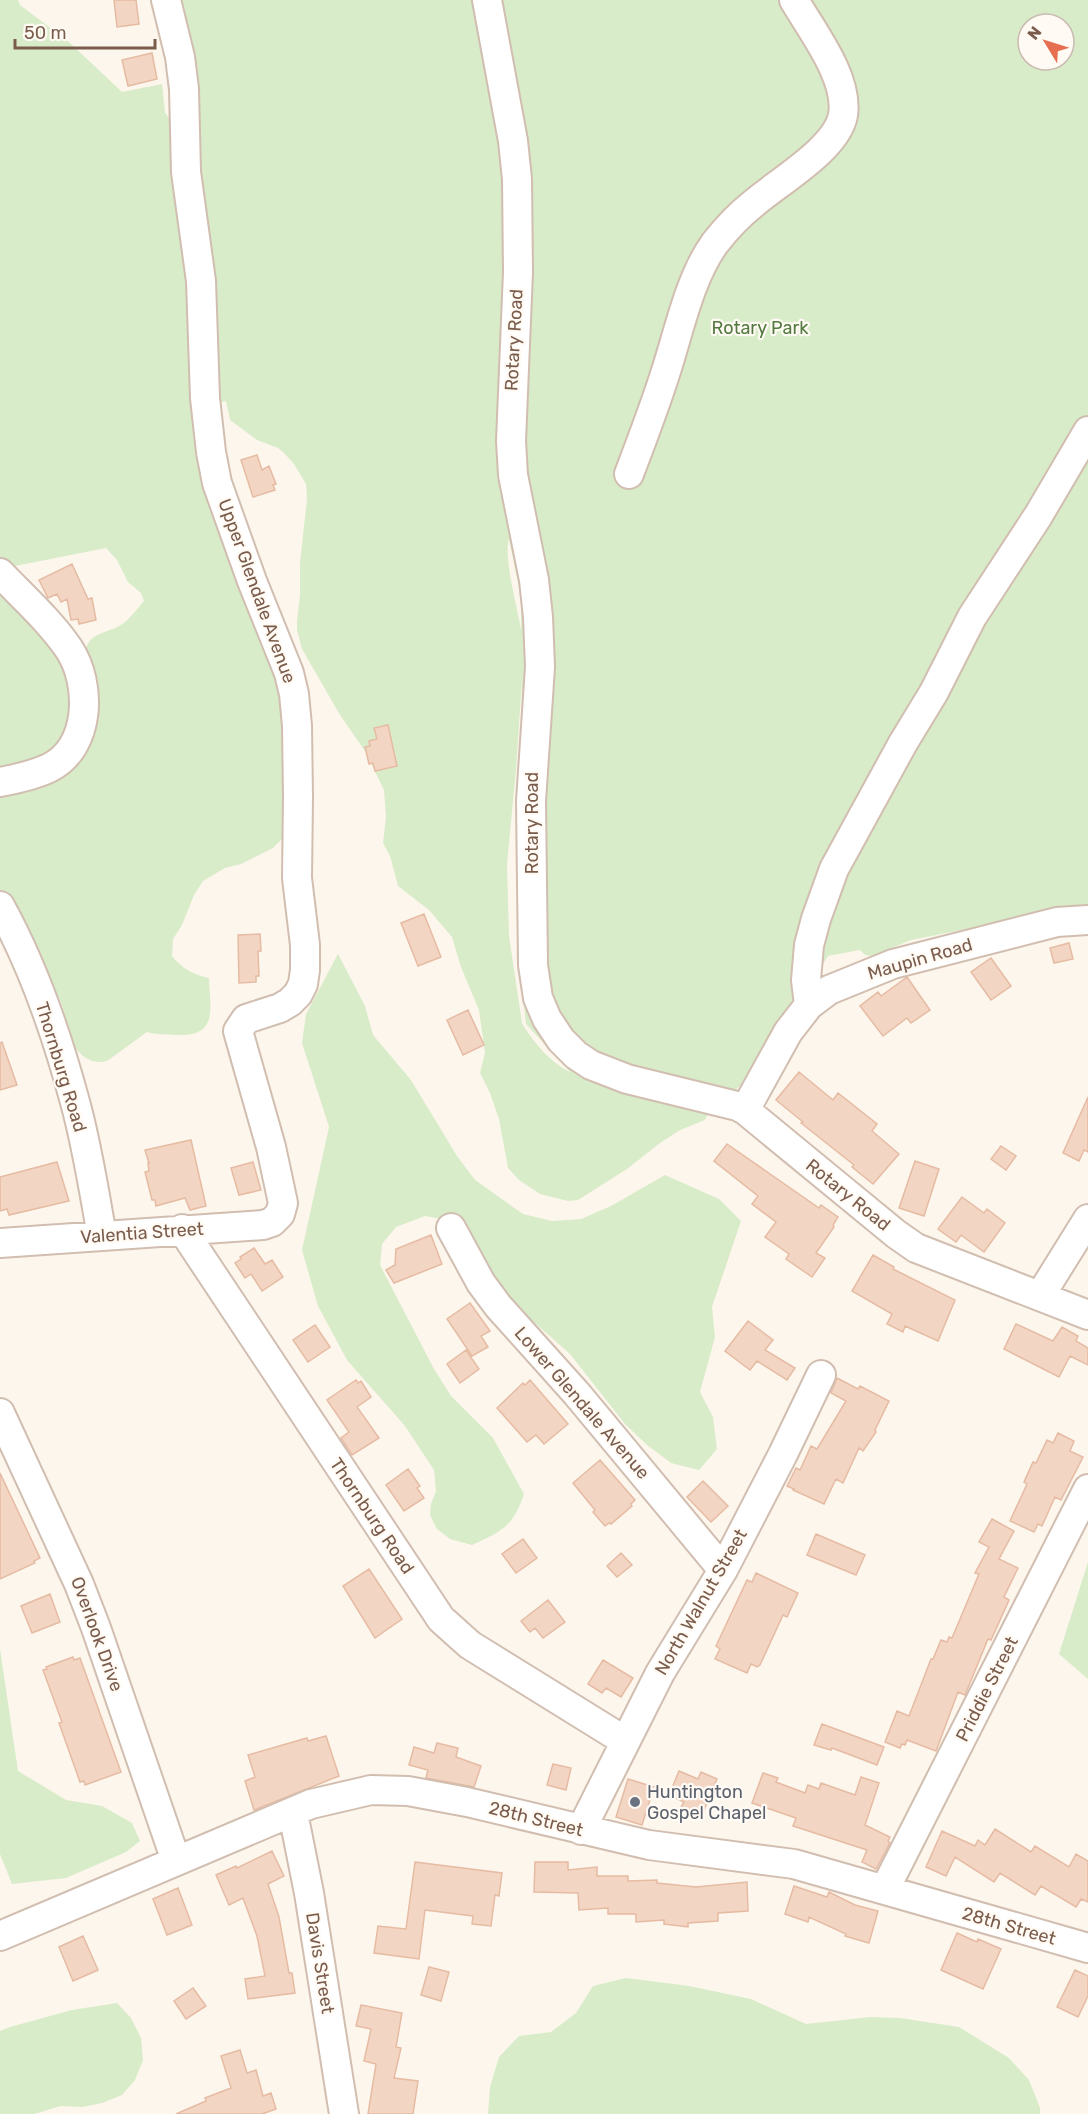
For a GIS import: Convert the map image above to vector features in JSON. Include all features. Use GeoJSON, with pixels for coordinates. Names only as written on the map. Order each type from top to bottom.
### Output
{"type":"FeatureCollection","features":[{"type":"Feature","properties":{"kind":"street","name":"Upper Glendale Avenue"},"geometry":{"type":"LineString","coordinates":[[166,0],[180,57],[184,89],[186,172],[201,281],[205,398],[211,452],[217,483],[252,581],[289,673],[294,694],[297,726],[297,878],[305,945],[304,977],[298,994],[290,1002],[280,1008],[246,1019],[238,1031],[282,1192],[283,1203],[280,1214]]}},
{"type":"Feature","properties":{"kind":"street","name":"Rotary Road"},"geometry":{"type":"LineString","coordinates":[[487,0],[513,141],[517,179],[518,272],[511,441],[513,475],[534,580],[538,617],[539,677],[531,801],[533,965],[538,998],[547,1019],[561,1040],[576,1055],[591,1065],[627,1079],[737,1106],[745,1110],[907,1242],[926,1252],[1088,1315]]}},
{"type":"Feature","properties":{"kind":"street"},"geometry":{"type":"LineString","coordinates":[[629,474],[664,378],[691,294],[714,246],[729,226],[752,204],[821,149],[836,131],[842,118],[844,103],[841,84],[794,0]]}},
{"type":"Feature","properties":{"kind":"street"},"geometry":{"type":"LineString","coordinates":[[809,1005],[806,980],[809,945],[824,896],[846,846],[934,692],[972,617],[1038,516],[1088,431]]}},
{"type":"Feature","properties":{"kind":"street"},"geometry":{"type":"LineString","coordinates":[[0,573],[69,649],[82,681],[84,704],[82,724],[64,756],[50,768],[0,782]]}},
{"type":"Feature","properties":{"kind":"street","name":"Thornburg Road"},"geometry":{"type":"LineString","coordinates":[[0,906],[10,924],[39,995],[75,1102],[102,1236]]}},
{"type":"Feature","properties":{"kind":"street","name":"Maupin Road"},"geometry":{"type":"LineString","coordinates":[[745,1110],[788,1032],[809,1005],[829,990],[894,964],[1046,925],[1071,920],[1088,920]]}},
{"type":"Feature","properties":{"kind":"street","name":"Valentia Street"},"geometry":{"type":"LineString","coordinates":[[0,1243],[263,1225],[272,1222],[280,1214]]}},
{"type":"Feature","properties":{"kind":"street"},"geometry":{"type":"LineString","coordinates":[[1040,1296],[1088,1219]]}},
{"type":"Feature","properties":{"kind":"street","name":"Lower Glendale Avenue"},"geometry":{"type":"LineString","coordinates":[[451,1228],[481,1283],[498,1306],[577,1394],[723,1570]]}},
{"type":"Feature","properties":{"kind":"street","name":"Thornburg Road"},"geometry":{"type":"LineString","coordinates":[[182,1229],[441,1619],[470,1645],[625,1741]]}},
{"type":"Feature","properties":{"kind":"street","name":"North Walnut Street"},"geometry":{"type":"LineString","coordinates":[[581,1830],[660,1673],[723,1570],[821,1375]]}},
{"type":"Feature","properties":{"kind":"street","name":"Overlook Drive"},"geometry":{"type":"LineString","coordinates":[[0,1413],[84,1595],[176,1861]]}},
{"type":"Feature","properties":{"kind":"street","name":"Priddie Street"},"geometry":{"type":"LineString","coordinates":[[885,1889],[1088,1489]]}},
{"type":"Feature","properties":{"kind":"street","name":"28th Street"},"geometry":{"type":"LineString","coordinates":[[0,1936],[311,1804],[371,1790],[408,1791],[467,1802],[649,1845],[794,1864],[1088,1948]]}},
{"type":"Feature","properties":{"kind":"street","name":"Davis Street"},"geometry":{"type":"LineString","coordinates":[[293,1813],[309,1893],[344,2114]]}},
{"type":"Feature","properties":{"kind":"green space"},"geometry":{"type":"Polygon","coordinates":[[[0,0],[18,0],[20,5],[69,42],[122,92],[162,84],[165,113],[173,122],[170,130],[173,184],[182,237],[195,392],[283,691],[286,735],[282,764],[286,806],[283,838],[273,848],[241,864],[225,868],[203,881],[173,939],[172,956],[179,964],[198,975],[209,978],[210,1010],[206,1026],[190,1034],[147,1032],[103,1062],[88,1059],[74,1045],[59,998],[3,900],[0,890],[0,791],[76,761],[92,738],[98,723],[99,702],[86,650],[88,644],[95,636],[124,623],[144,601],[141,593],[128,582],[117,560],[106,548],[0,569],[0,0]]]}},
{"type":"Feature","properties":{"kind":"green space","name":"Rotary Park"},"geometry":{"type":"Polygon","coordinates":[[[180,0],[1088,0],[1088,905],[911,940],[872,956],[865,955],[860,950],[828,956],[779,1037],[739,1087],[704,1111],[708,1113],[705,1120],[680,1130],[627,1169],[578,1200],[568,1201],[540,1194],[519,1180],[508,1168],[499,1119],[480,1073],[485,1053],[479,1010],[461,967],[452,937],[429,910],[398,886],[390,856],[383,843],[386,817],[384,790],[365,751],[340,715],[302,649],[297,621],[307,499],[306,484],[284,453],[278,448],[257,440],[230,420],[226,401],[221,402],[180,0]],[[509,539],[509,570],[521,630],[521,597],[509,539]],[[522,679],[507,864],[509,936],[522,1023],[543,1051],[570,1072],[526,1024],[517,944],[522,679]]]}},
{"type":"Feature","properties":{"kind":"green space"},"geometry":{"type":"Polygon","coordinates":[[[0,594],[44,635],[61,657],[77,693],[64,748],[0,772],[0,594]]]}},
{"type":"Feature","properties":{"kind":"green space"},"geometry":{"type":"Polygon","coordinates":[[[338,954],[365,1006],[373,1035],[411,1080],[457,1156],[475,1180],[523,1214],[552,1221],[581,1219],[611,1206],[665,1175],[719,1199],[741,1221],[712,1307],[715,1337],[700,1392],[713,1417],[717,1449],[699,1470],[671,1463],[647,1445],[625,1424],[570,1354],[484,1278],[442,1219],[425,1216],[396,1227],[382,1244],[380,1265],[434,1369],[451,1396],[493,1438],[524,1494],[511,1521],[505,1527],[472,1545],[450,1539],[437,1529],[430,1515],[436,1491],[434,1470],[405,1426],[347,1360],[318,1306],[302,1250],[329,1127],[302,1043],[306,1014],[338,954]]]}},
{"type":"Feature","properties":{"kind":"green space"},"geometry":{"type":"Polygon","coordinates":[[[1088,1562],[1088,1679],[1059,1654],[1088,1562]]]}},
{"type":"Feature","properties":{"kind":"green space"},"geometry":{"type":"Polygon","coordinates":[[[0,1649],[18,1771],[66,1800],[102,1806],[132,1823],[140,1841],[126,1852],[66,1878],[12,1884],[0,1854],[0,1649]]]}},
{"type":"Feature","properties":{"kind":"green space"},"geometry":{"type":"Polygon","coordinates":[[[626,1978],[689,1986],[751,1999],[806,2024],[871,2017],[900,2018],[959,2027],[1009,2058],[1029,2080],[1040,2108],[1040,2114],[488,2114],[490,2087],[499,2057],[519,2036],[551,2032],[576,2013],[593,1986],[626,1978]]]}},
{"type":"Feature","properties":{"kind":"green space"},"geometry":{"type":"Polygon","coordinates":[[[117,2003],[131,2018],[141,2038],[143,2060],[135,2080],[122,2095],[102,2103],[82,2107],[61,2106],[34,2114],[0,2114],[0,2031],[72,2010],[117,2003]]]}},
{"type":"Feature","properties":{"kind":"building"},"geometry":{"type":"Polygon","coordinates":[[[114,0],[136,0],[139,24],[117,27],[114,0]]]}},
{"type":"Feature","properties":{"kind":"building"},"geometry":{"type":"Polygon","coordinates":[[[152,53],[157,79],[128,86],[122,60],[152,53]]]}},
{"type":"Feature","properties":{"kind":"building"},"geometry":{"type":"Polygon","coordinates":[[[257,455],[262,470],[269,466],[276,484],[273,485],[275,490],[253,497],[241,460],[257,455]]]}},
{"type":"Feature","properties":{"kind":"building"},"geometry":{"type":"Polygon","coordinates":[[[72,564],[88,599],[92,598],[96,620],[79,624],[78,619],[71,620],[67,599],[61,602],[57,594],[48,598],[39,580],[72,564]]]}},
{"type":"Feature","properties":{"kind":"building"},"geometry":{"type":"Polygon","coordinates":[[[388,725],[397,766],[375,771],[373,763],[369,764],[365,747],[370,746],[369,741],[377,739],[374,728],[388,725]]]}},
{"type":"Feature","properties":{"kind":"building"},"geometry":{"type":"Polygon","coordinates":[[[424,914],[441,957],[418,966],[401,923],[424,914]]]}},
{"type":"Feature","properties":{"kind":"building"},"geometry":{"type":"Polygon","coordinates":[[[260,934],[259,976],[256,976],[256,982],[239,983],[238,935],[260,934]]]}},
{"type":"Feature","properties":{"kind":"building"},"geometry":{"type":"Polygon","coordinates":[[[1069,943],[1073,959],[1054,963],[1050,948],[1069,943]]]}},
{"type":"Feature","properties":{"kind":"building"},"geometry":{"type":"Polygon","coordinates":[[[991,958],[1011,986],[991,1000],[971,972],[991,958]]]}},
{"type":"Feature","properties":{"kind":"building"},"geometry":{"type":"Polygon","coordinates":[[[907,977],[930,1010],[911,1023],[907,1018],[883,1036],[860,1006],[878,992],[881,996],[907,977]]]}},
{"type":"Feature","properties":{"kind":"building"},"geometry":{"type":"Polygon","coordinates":[[[468,1010],[484,1045],[463,1055],[447,1020],[468,1010]]]}},
{"type":"Feature","properties":{"kind":"building"},"geometry":{"type":"Polygon","coordinates":[[[2,1042],[17,1085],[0,1090],[0,1043],[2,1042]]]}},
{"type":"Feature","properties":{"kind":"building"},"geometry":{"type":"Polygon","coordinates":[[[799,1072],[833,1100],[838,1093],[877,1124],[872,1131],[899,1154],[873,1184],[852,1167],[854,1165],[776,1100],[799,1072]]]}},
{"type":"Feature","properties":{"kind":"building"},"geometry":{"type":"Polygon","coordinates":[[[1088,1097],[1088,1152],[1084,1150],[1079,1161],[1063,1153],[1088,1097]]]}},
{"type":"Feature","properties":{"kind":"building"},"geometry":{"type":"Polygon","coordinates":[[[191,1140],[206,1206],[190,1210],[185,1198],[156,1206],[155,1200],[152,1200],[145,1172],[149,1171],[149,1163],[145,1150],[191,1140]]]}},
{"type":"Feature","properties":{"kind":"building"},"geometry":{"type":"Polygon","coordinates":[[[727,1144],[819,1208],[821,1205],[838,1217],[834,1227],[816,1253],[825,1258],[812,1277],[786,1259],[789,1254],[765,1237],[776,1222],[752,1204],[758,1196],[714,1161],[727,1144]]]}},
{"type":"Feature","properties":{"kind":"building"},"geometry":{"type":"Polygon","coordinates":[[[1001,1146],[1016,1156],[1006,1170],[991,1159],[1001,1146]]]}},
{"type":"Feature","properties":{"kind":"building"},"geometry":{"type":"Polygon","coordinates":[[[915,1161],[939,1169],[924,1216],[899,1208],[915,1161]]]}},
{"type":"Feature","properties":{"kind":"building"},"geometry":{"type":"Polygon","coordinates":[[[57,1162],[69,1201],[9,1215],[7,1209],[0,1211],[0,1177],[57,1162]]]}},
{"type":"Feature","properties":{"kind":"building"},"geometry":{"type":"Polygon","coordinates":[[[253,1162],[261,1190],[239,1195],[231,1168],[253,1162]]]}},
{"type":"Feature","properties":{"kind":"building"},"geometry":{"type":"Polygon","coordinates":[[[962,1197],[984,1213],[987,1209],[1005,1223],[984,1252],[961,1235],[956,1242],[938,1229],[962,1197]]]}},
{"type":"Feature","properties":{"kind":"building"},"geometry":{"type":"Polygon","coordinates":[[[431,1235],[442,1264],[394,1283],[386,1270],[395,1265],[396,1249],[431,1235]]]}},
{"type":"Feature","properties":{"kind":"building"},"geometry":{"type":"Polygon","coordinates":[[[254,1248],[265,1264],[272,1260],[283,1277],[262,1291],[251,1274],[245,1278],[235,1263],[254,1248]]]}},
{"type":"Feature","properties":{"kind":"building"},"geometry":{"type":"Polygon","coordinates":[[[873,1255],[894,1267],[893,1269],[955,1300],[938,1341],[905,1326],[903,1332],[887,1324],[892,1314],[852,1291],[873,1255]]]}},
{"type":"Feature","properties":{"kind":"building"},"geometry":{"type":"Polygon","coordinates":[[[470,1303],[490,1331],[481,1336],[488,1347],[472,1356],[447,1319],[470,1303]]]}},
{"type":"Feature","properties":{"kind":"building"},"geometry":{"type":"Polygon","coordinates":[[[748,1321],[773,1340],[765,1350],[795,1368],[787,1380],[757,1361],[750,1370],[725,1351],[748,1321]]]}},
{"type":"Feature","properties":{"kind":"building"},"geometry":{"type":"Polygon","coordinates":[[[1016,1324],[1053,1341],[1062,1327],[1078,1336],[1076,1341],[1088,1348],[1088,1365],[1070,1356],[1059,1377],[1004,1349],[1016,1324]]]}},
{"type":"Feature","properties":{"kind":"building"},"geometry":{"type":"Polygon","coordinates":[[[315,1325],[330,1347],[308,1362],[293,1340],[315,1325]]]}},
{"type":"Feature","properties":{"kind":"building"},"geometry":{"type":"Polygon","coordinates":[[[466,1350],[479,1369],[460,1383],[447,1364],[466,1350]]]}},
{"type":"Feature","properties":{"kind":"building"},"geometry":{"type":"Polygon","coordinates":[[[837,1378],[858,1389],[860,1386],[889,1401],[876,1432],[863,1451],[859,1448],[843,1483],[836,1479],[824,1504],[787,1486],[796,1468],[800,1470],[811,1446],[817,1449],[846,1401],[831,1393],[837,1378]]]}},
{"type":"Feature","properties":{"kind":"building"},"geometry":{"type":"Polygon","coordinates":[[[356,1380],[358,1383],[361,1381],[371,1397],[357,1407],[379,1438],[352,1455],[341,1438],[349,1432],[327,1400],[356,1380]]]}},
{"type":"Feature","properties":{"kind":"building"},"geometry":{"type":"Polygon","coordinates":[[[530,1380],[568,1424],[544,1444],[536,1435],[527,1442],[497,1408],[523,1383],[525,1385],[530,1380]]]}},
{"type":"Feature","properties":{"kind":"building"},"geometry":{"type":"Polygon","coordinates":[[[1058,1433],[1074,1441],[1070,1451],[1083,1457],[1061,1500],[1055,1497],[1042,1526],[1038,1524],[1034,1532],[1010,1521],[1027,1484],[1024,1482],[1033,1462],[1036,1463],[1047,1440],[1053,1443],[1058,1433]]]}},
{"type":"Feature","properties":{"kind":"building"},"geometry":{"type":"Polygon","coordinates":[[[600,1460],[635,1500],[632,1506],[611,1524],[605,1526],[573,1483],[600,1460]]]}},
{"type":"Feature","properties":{"kind":"building"},"geometry":{"type":"Polygon","coordinates":[[[408,1469],[420,1486],[417,1488],[424,1498],[404,1511],[386,1485],[408,1469]]]}},
{"type":"Feature","properties":{"kind":"building"},"geometry":{"type":"Polygon","coordinates":[[[0,1473],[40,1558],[34,1561],[35,1563],[0,1579],[0,1473]]]}},
{"type":"Feature","properties":{"kind":"building"},"geometry":{"type":"Polygon","coordinates":[[[703,1481],[728,1506],[711,1522],[687,1497],[703,1481]]]}},
{"type":"Feature","properties":{"kind":"building"},"geometry":{"type":"Polygon","coordinates":[[[992,1519],[1014,1531],[999,1559],[1018,1568],[1004,1597],[1009,1600],[991,1640],[988,1639],[965,1695],[958,1692],[936,1751],[907,1740],[900,1748],[885,1742],[897,1711],[909,1716],[931,1659],[941,1640],[947,1642],[949,1637],[952,1638],[979,1574],[975,1573],[989,1547],[979,1542],[992,1519]]]}},
{"type":"Feature","properties":{"kind":"building"},"geometry":{"type":"Polygon","coordinates":[[[816,1534],[865,1555],[856,1575],[807,1555],[816,1534]]]}},
{"type":"Feature","properties":{"kind":"building"},"geometry":{"type":"Polygon","coordinates":[[[523,1539],[537,1558],[516,1573],[502,1554],[523,1539]]]}},
{"type":"Feature","properties":{"kind":"building"},"geometry":{"type":"Polygon","coordinates":[[[621,1553],[632,1565],[617,1577],[607,1566],[621,1553]]]}},
{"type":"Feature","properties":{"kind":"building"},"geometry":{"type":"Polygon","coordinates":[[[369,1569],[402,1619],[375,1638],[343,1586],[369,1569]]]}},
{"type":"Feature","properties":{"kind":"building"},"geometry":{"type":"Polygon","coordinates":[[[756,1573],[798,1593],[787,1617],[783,1615],[760,1665],[757,1667],[751,1664],[747,1673],[715,1659],[720,1649],[716,1646],[747,1580],[752,1582],[756,1573]]]}},
{"type":"Feature","properties":{"kind":"building"},"geometry":{"type":"Polygon","coordinates":[[[50,1594],[60,1622],[32,1633],[21,1606],[50,1594]]]}},
{"type":"Feature","properties":{"kind":"building"},"geometry":{"type":"Polygon","coordinates":[[[548,1600],[565,1622],[543,1638],[535,1628],[530,1632],[521,1621],[548,1600]]]}},
{"type":"Feature","properties":{"kind":"building"},"geometry":{"type":"Polygon","coordinates":[[[73,1657],[74,1660],[80,1658],[121,1772],[85,1785],[84,1781],[80,1782],[43,1670],[73,1657]]]}},
{"type":"Feature","properties":{"kind":"building"},"geometry":{"type":"Polygon","coordinates":[[[603,1660],[633,1678],[621,1697],[606,1688],[602,1693],[588,1684],[603,1660]]]}},
{"type":"Feature","properties":{"kind":"building"},"geometry":{"type":"Polygon","coordinates":[[[822,1724],[884,1747],[877,1765],[832,1748],[831,1750],[814,1745],[822,1724]]]}},
{"type":"Feature","properties":{"kind":"building"},"geometry":{"type":"Polygon","coordinates":[[[326,1736],[339,1776],[254,1810],[245,1781],[255,1777],[248,1755],[307,1738],[308,1741],[326,1736]]]}},
{"type":"Feature","properties":{"kind":"building"},"geometry":{"type":"Polygon","coordinates":[[[437,1743],[458,1748],[456,1757],[481,1766],[474,1787],[426,1778],[428,1770],[409,1765],[414,1747],[434,1753],[437,1743]]]}},
{"type":"Feature","properties":{"kind":"building"},"geometry":{"type":"Polygon","coordinates":[[[553,1764],[571,1768],[566,1790],[547,1785],[553,1764]]]}},
{"type":"Feature","properties":{"kind":"building"},"geometry":{"type":"Polygon","coordinates":[[[679,1771],[698,1779],[701,1772],[717,1779],[702,1815],[681,1807],[684,1802],[669,1795],[679,1771]]]}},
{"type":"Feature","properties":{"kind":"building"},"geometry":{"type":"Polygon","coordinates":[[[763,1773],[778,1778],[776,1782],[805,1793],[808,1785],[819,1789],[821,1783],[855,1795],[861,1777],[879,1783],[865,1825],[890,1837],[888,1841],[890,1843],[876,1869],[862,1862],[867,1850],[793,1826],[796,1818],[752,1803],[763,1773]]]}},
{"type":"Feature","properties":{"kind":"building","name":"Huntington Gospel Chapel"},"geometry":{"type":"Polygon","coordinates":[[[628,1779],[654,1787],[642,1825],[616,1817],[628,1779]]]}},
{"type":"Feature","properties":{"kind":"building"},"geometry":{"type":"Polygon","coordinates":[[[995,1829],[1031,1852],[1035,1846],[1069,1867],[1076,1854],[1088,1861],[1088,1902],[1081,1899],[1076,1907],[1041,1886],[1035,1895],[1000,1873],[994,1882],[955,1857],[946,1876],[926,1867],[942,1831],[975,1846],[978,1840],[985,1845],[995,1829]]]}},
{"type":"Feature","properties":{"kind":"building"},"geometry":{"type":"Polygon","coordinates":[[[272,1851],[284,1876],[268,1884],[279,1917],[295,1993],[248,1999],[245,1979],[265,1976],[257,1936],[243,1898],[229,1905],[216,1875],[236,1866],[237,1868],[272,1851]]]}},
{"type":"Feature","properties":{"kind":"building"},"geometry":{"type":"Polygon","coordinates":[[[415,1862],[502,1873],[499,1896],[495,1895],[491,1926],[472,1924],[473,1916],[425,1910],[419,1959],[374,1953],[378,1926],[406,1929],[415,1862]]]}},
{"type":"Feature","properties":{"kind":"building"},"geometry":{"type":"Polygon","coordinates":[[[535,1862],[568,1862],[568,1870],[597,1867],[597,1876],[628,1876],[628,1881],[657,1880],[657,1883],[696,1887],[747,1882],[748,1911],[718,1913],[718,1921],[688,1923],[688,1927],[664,1924],[664,1920],[636,1922],[636,1914],[608,1914],[608,1908],[579,1910],[578,1893],[534,1892],[535,1862]]]}},
{"type":"Feature","properties":{"kind":"building"},"geometry":{"type":"Polygon","coordinates":[[[794,1886],[827,1897],[829,1892],[855,1905],[878,1911],[869,1943],[845,1936],[846,1934],[809,1917],[808,1922],[785,1914],[794,1886]]]}},
{"type":"Feature","properties":{"kind":"building"},"geometry":{"type":"Polygon","coordinates":[[[178,1888],[192,1925],[167,1935],[153,1899],[178,1888]]]}},
{"type":"Feature","properties":{"kind":"building"},"geometry":{"type":"Polygon","coordinates":[[[957,1933],[1001,1949],[983,1989],[941,1970],[957,1933]]]}},
{"type":"Feature","properties":{"kind":"building"},"geometry":{"type":"Polygon","coordinates":[[[83,1936],[98,1970],[73,1981],[59,1947],[83,1936]]]}},
{"type":"Feature","properties":{"kind":"building"},"geometry":{"type":"Polygon","coordinates":[[[429,1967],[449,1972],[441,2001],[421,1995],[429,1967]]]}},
{"type":"Feature","properties":{"kind":"building"},"geometry":{"type":"Polygon","coordinates":[[[1075,1970],[1088,1976],[1088,1996],[1078,2017],[1057,2007],[1075,1970]]]}},
{"type":"Feature","properties":{"kind":"building"},"geometry":{"type":"Polygon","coordinates":[[[193,1988],[206,2006],[186,2019],[174,2001],[193,1988]]]}},
{"type":"Feature","properties":{"kind":"building"},"geometry":{"type":"Polygon","coordinates":[[[361,2005],[402,2013],[396,2047],[401,2048],[394,2078],[418,2081],[413,2114],[368,2114],[376,2064],[364,2061],[371,2029],[356,2026],[361,2005]]]}},
{"type":"Feature","properties":{"kind":"building"},"geometry":{"type":"Polygon","coordinates":[[[240,2050],[247,2073],[256,2070],[263,2096],[271,2093],[276,2109],[262,2114],[176,2114],[206,2101],[205,2098],[231,2088],[221,2056],[240,2050]]]}},
{"type":"Feature","properties":{"kind":"place","name":"Huntington Gospel Chapel"},"geometry":{"type":"Point","coordinates":[635,1802]}}]}
